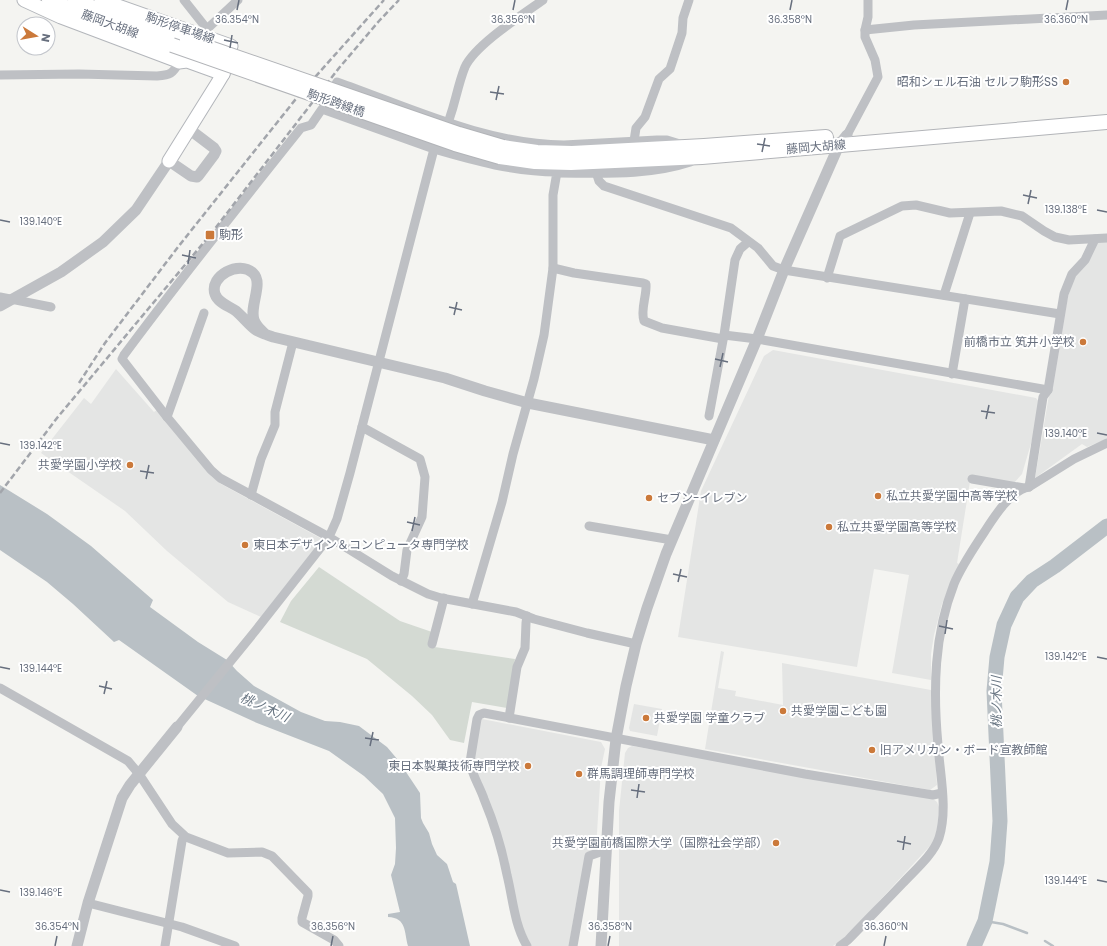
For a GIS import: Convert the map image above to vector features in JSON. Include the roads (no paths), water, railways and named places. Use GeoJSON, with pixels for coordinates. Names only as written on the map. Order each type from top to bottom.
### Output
{"type":"FeatureCollection","features":[{"type":"Feature","properties":{"kind":"main road"},"geometry":{"type":"LineString","coordinates":[[24,0],[61,17],[179,62],[187,61],[223,74]]}},
{"type":"Feature","properties":{"kind":"main road","name":"藤岡大胡線"},"geometry":{"type":"LineString","coordinates":[[49,0],[97,20],[174,41]]}},
{"type":"Feature","properties":{"kind":"main road","name":"藤岡大胡線"},"geometry":{"type":"LineString","coordinates":[[74,0],[174,41]]}},
{"type":"Feature","properties":{"kind":"main road","name":"駒形停車場線"},"geometry":{"type":"LineString","coordinates":[[101,0],[205,33],[231,46],[223,74],[169,161]]}},
{"type":"Feature","properties":{"kind":"main road","name":"駒形跨線橋"},"geometry":{"type":"LineString","coordinates":[[174,41],[455,144],[502,152]]}},
{"type":"Feature","properties":{"kind":"main road","name":"藤岡大胡線"},"geometry":{"type":"LineString","coordinates":[[502,152],[535,162],[570,163],[702,157],[843,140],[1107,112]]}},
{"type":"Feature","properties":{"kind":"main road","name":"藤岡大胡線"},"geometry":{"type":"LineString","coordinates":[[502,152],[572,153],[843,140],[1107,122]]}},
{"type":"Feature","properties":{"kind":"street"},"geometry":{"type":"LineString","coordinates":[[184,0],[205,33],[238,0]]}},
{"type":"Feature","properties":{"kind":"street"},"geometry":{"type":"LineString","coordinates":[[77,946],[88,903],[122,798],[139,774],[256,630],[329,536],[337,519],[362,427],[434,149],[439,143],[449,122],[458,89],[469,58],[500,32],[543,0]]}},
{"type":"Feature","properties":{"kind":"street"},"geometry":{"type":"LineString","coordinates":[[636,141],[636,128],[645,118],[659,79],[670,69],[682,32],[683,18],[690,0]]}},
{"type":"Feature","properties":{"kind":"street"},"geometry":{"type":"LineString","coordinates":[[601,946],[609,802],[616,739],[636,644],[647,608],[672,540],[757,339],[784,270],[843,140],[878,77],[875,60],[865,37],[868,18],[868,0]]}},
{"type":"Feature","properties":{"kind":"street"},"geometry":{"type":"LineString","coordinates":[[865,30],[914,25],[1107,15]]}},
{"type":"Feature","properties":{"kind":"street"},"geometry":{"type":"LineString","coordinates":[[0,75],[79,74],[157,76],[167,75],[174,72],[179,62]]}},
{"type":"Feature","properties":{"kind":"street"},"geometry":{"type":"LineString","coordinates":[[636,644],[587,633],[511,611],[428,594],[401,580],[329,536],[220,478],[167,417],[122,359],[170,294],[301,128],[311,125],[337,82],[449,122],[487,134],[516,140],[549,145],[667,140],[676,142],[683,147]]}},
{"type":"Feature","properties":{"kind":"street"},"geometry":{"type":"LineString","coordinates":[[322,109],[434,149],[515,170],[596,172],[658,169],[702,157]]}},
{"type":"Feature","properties":{"kind":"street"},"geometry":{"type":"LineString","coordinates":[[0,306],[61,272],[93,250],[115,232],[136,210],[169,161],[191,176],[197,177],[216,151],[189,129]]}},
{"type":"Feature","properties":{"kind":"street"},"geometry":{"type":"LineString","coordinates":[[472,604],[502,502],[544,335],[553,268],[553,200],[557,172]]}},
{"type":"Feature","properties":{"kind":"street"},"geometry":{"type":"LineString","coordinates":[[596,172],[599,181],[604,186],[731,228],[758,248],[773,266],[784,270],[1060,314]]}},
{"type":"Feature","properties":{"kind":"street"},"geometry":{"type":"LineString","coordinates":[[827,278],[840,236],[902,206],[916,205],[950,213],[1001,211],[1022,216],[1055,238],[1069,240],[1107,238]]}},
{"type":"Feature","properties":{"kind":"street"},"geometry":{"type":"LineString","coordinates":[[944,296],[970,212]]}},
{"type":"Feature","properties":{"kind":"street"},"geometry":{"type":"LineString","coordinates":[[1026,488],[1043,397],[1048,390],[1064,294],[1072,274],[1085,260],[1095,239]]}},
{"type":"Feature","properties":{"kind":"street"},"geometry":{"type":"LineString","coordinates":[[709,416],[724,337],[737,254],[748,242]]}},
{"type":"Feature","properties":{"kind":"street"},"geometry":{"type":"LineString","coordinates":[[265,334],[258,327],[253,316],[257,283],[256,276],[253,273],[238,268],[226,272],[218,281],[215,288],[215,295],[220,301],[236,311],[255,329],[265,334],[445,378],[528,403],[714,440]]}},
{"type":"Feature","properties":{"kind":"street"},"geometry":{"type":"LineString","coordinates":[[553,268],[574,273],[646,284],[647,292],[642,316],[644,321],[662,328],[724,337],[757,339],[1048,390]]}},
{"type":"Feature","properties":{"kind":"street"},"geometry":{"type":"LineString","coordinates":[[0,297],[51,307]]}},
{"type":"Feature","properties":{"kind":"street"},"geometry":{"type":"LineString","coordinates":[[952,374],[965,299]]}},
{"type":"Feature","properties":{"kind":"street"},"geometry":{"type":"LineString","coordinates":[[167,417],[204,312]]}},
{"type":"Feature","properties":{"kind":"street"},"geometry":{"type":"LineString","coordinates":[[251,495],[261,459],[274,425],[275,412],[293,342]]}},
{"type":"Feature","properties":{"kind":"street"},"geometry":{"type":"LineString","coordinates":[[362,427],[420,459],[425,477],[422,517],[407,550],[404,574],[401,580]]}},
{"type":"Feature","properties":{"kind":"street"},"geometry":{"type":"LineString","coordinates":[[840,946],[848,940],[922,862],[938,840],[943,821],[944,809],[938,741],[936,686],[937,649],[943,619],[954,584],[974,547],[994,516],[1003,506],[1026,488],[1074,459],[1107,443]]}},
{"type":"Feature","properties":{"kind":"street"},"geometry":{"type":"LineString","coordinates":[[972,479],[1026,488]]}},
{"type":"Feature","properties":{"kind":"street"},"geometry":{"type":"LineString","coordinates":[[589,526],[672,540]]}},
{"type":"Feature","properties":{"kind":"street"},"geometry":{"type":"LineString","coordinates":[[432,644],[444,598]]}},
{"type":"Feature","properties":{"kind":"street"},"geometry":{"type":"LineString","coordinates":[[509,718],[517,667],[525,648],[526,623],[528,616]]}},
{"type":"Feature","properties":{"kind":"street"},"geometry":{"type":"LineString","coordinates":[[0,688],[128,761],[139,774],[172,824],[184,836],[193,841],[228,853],[262,852],[276,858],[308,893],[302,922],[334,940],[339,946]]}},
{"type":"Feature","properties":{"kind":"street"},"geometry":{"type":"LineString","coordinates":[[527,946],[514,912],[508,876],[500,844],[481,790],[470,768],[479,715],[484,713],[616,739],[828,777],[933,795],[942,793]]}},
{"type":"Feature","properties":{"kind":"street"},"geometry":{"type":"LineString","coordinates":[[164,946],[184,836]]}},
{"type":"Feature","properties":{"kind":"street"},"geometry":{"type":"LineString","coordinates":[[573,946],[589,856],[606,850]]}},
{"type":"Feature","properties":{"kind":"street"},"geometry":{"type":"LineString","coordinates":[[88,903],[168,923],[235,946]]}},
{"type":"Feature","properties":{"kind":"water"},"geometry":{"type":"Polygon","coordinates":[[[0,485],[47,514],[91,546],[153,600],[150,607],[198,642],[227,660],[254,686],[301,712],[325,721],[359,726],[387,747],[398,760],[420,793],[421,818],[429,833],[437,855],[447,864],[453,882],[456,884],[470,946],[408,946],[402,923],[399,920],[388,917],[388,914],[400,912],[391,875],[395,864],[395,818],[383,794],[364,776],[329,751],[257,723],[198,696],[119,640],[114,642],[47,582],[0,550],[0,485]]]}},
{"type":"Feature","properties":{"kind":"waterway","name":"桃ノ木川"},"geometry":{"type":"LineString","coordinates":[[974,946],[985,921],[997,862],[1000,821],[994,691],[997,657],[1004,625],[1017,597],[1032,581],[1055,566],[1107,526]]}},
{"type":"Feature","properties":{"kind":"waterway"},"geometry":{"type":"LineString","coordinates":[[985,921],[1003,924],[1027,933]]}},
{"type":"Feature","properties":{"kind":"waterway"},"geometry":{"type":"LineString","coordinates":[[1045,941],[1053,946]]}},
{"type":"Feature","properties":{"kind":"railway"},"geometry":{"type":"LineString","coordinates":[[79,383],[105,343],[178,247],[299,95],[384,0]]}},
{"type":"Feature","properties":{"kind":"railway"},"geometry":{"type":"LineString","coordinates":[[0,493],[57,418],[210,235],[339,68],[399,0]]}},
{"type":"Feature","properties":{"kind":"place","name":"昭和シェル石油 セルフ駒形SS"},"geometry":{"type":"Point","coordinates":[1066,82]}},
{"type":"Feature","properties":{"kind":"place","name":"駒形"},"geometry":{"type":"Point","coordinates":[210,235]}},
{"type":"Feature","properties":{"kind":"place","name":"前橋市立 笂井小学校"},"geometry":{"type":"Point","coordinates":[1083,342]}},
{"type":"Feature","properties":{"kind":"place","name":"共愛学園小学校"},"geometry":{"type":"Point","coordinates":[130,465]}},
{"type":"Feature","properties":{"kind":"place","name":"私立共愛学園中高等学校"},"geometry":{"type":"Point","coordinates":[878,496]}},
{"type":"Feature","properties":{"kind":"place","name":"セブン-イレブン"},"geometry":{"type":"Point","coordinates":[649,498]}},
{"type":"Feature","properties":{"kind":"place","name":"私立共愛学園高等学校"},"geometry":{"type":"Point","coordinates":[829,527]}},
{"type":"Feature","properties":{"kind":"place","name":"東日本デザイン＆コンピュータ専門学校"},"geometry":{"type":"Point","coordinates":[245,545]}},
{"type":"Feature","properties":{"kind":"place","name":"共愛学園こども園"},"geometry":{"type":"Point","coordinates":[783,711]}},
{"type":"Feature","properties":{"kind":"place","name":"共愛学園 学童クラブ"},"geometry":{"type":"Point","coordinates":[646,718]}},
{"type":"Feature","properties":{"kind":"place","name":"旧アメリカン・ボード宣教師館"},"geometry":{"type":"Point","coordinates":[872,750]}},
{"type":"Feature","properties":{"kind":"place","name":"東日本製菓技術専門学校"},"geometry":{"type":"Point","coordinates":[528,766]}},
{"type":"Feature","properties":{"kind":"place","name":"群馬調理師専門学校"},"geometry":{"type":"Point","coordinates":[579,774]}},
{"type":"Feature","properties":{"kind":"place","name":"共愛学園前橋国際大学（国際社会学部）"},"geometry":{"type":"Point","coordinates":[776,843]}}]}
